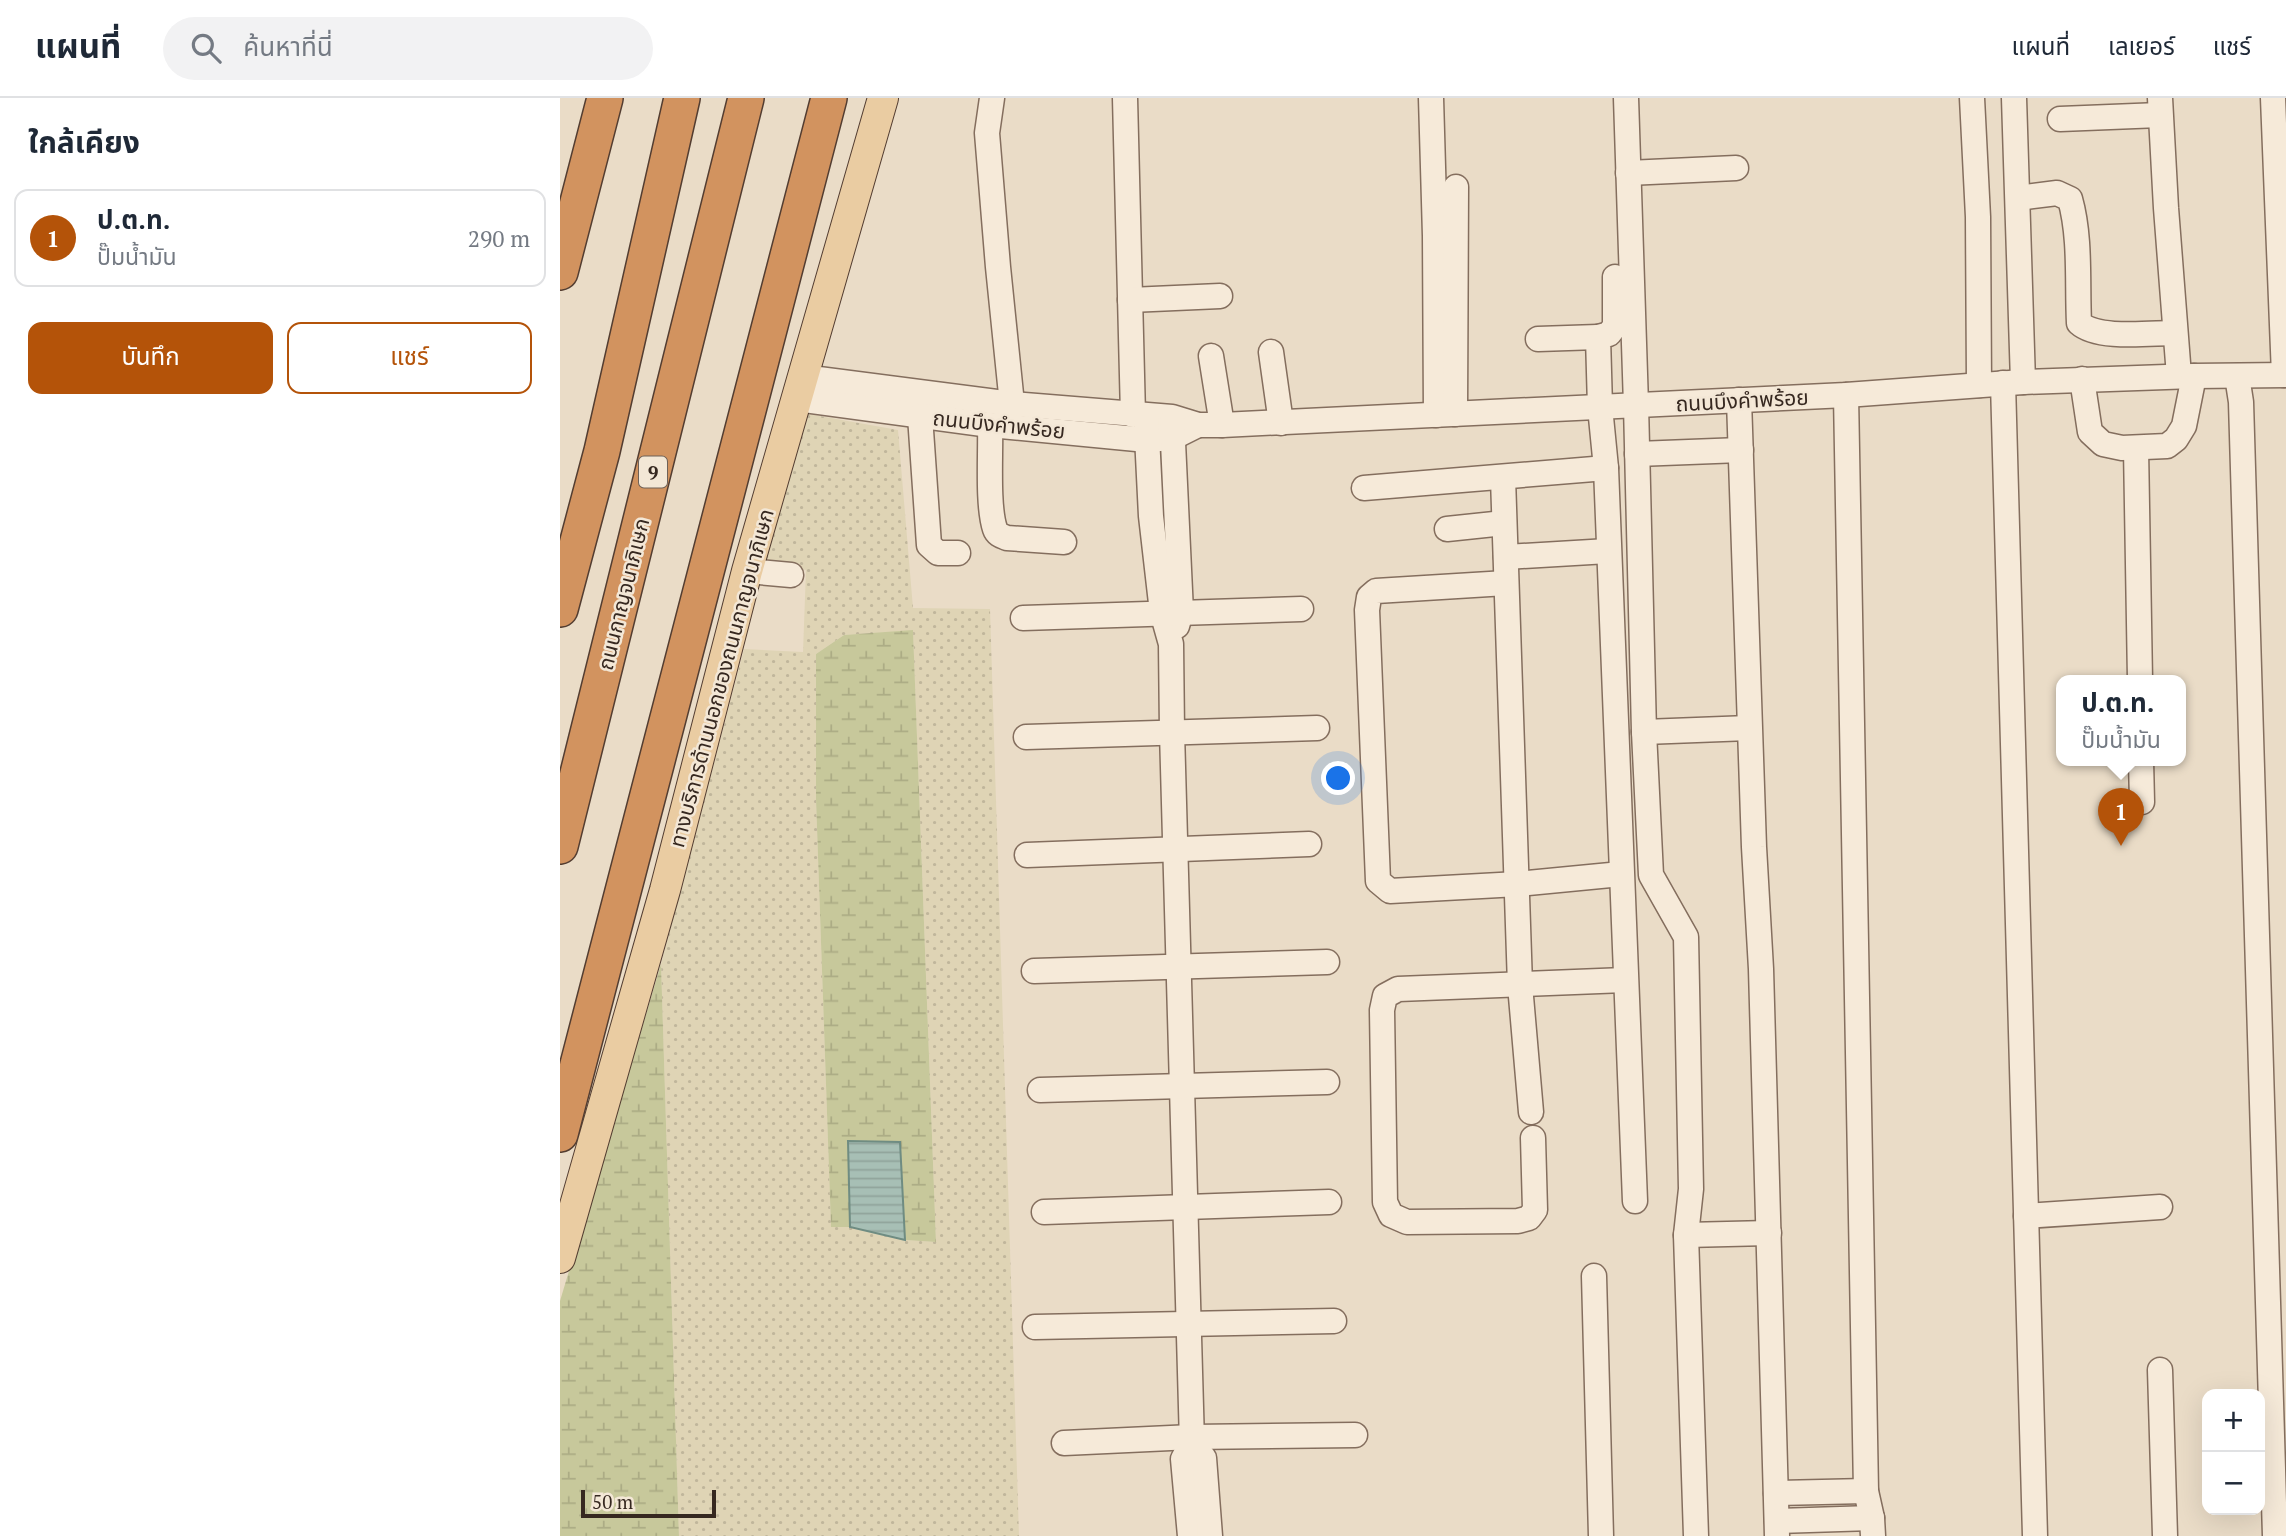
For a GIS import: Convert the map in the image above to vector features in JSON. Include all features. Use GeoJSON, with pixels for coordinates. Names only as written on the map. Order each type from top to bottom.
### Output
{"type":"FeatureCollection","features":[{"type":"Feature","properties":{"kind":"highway"},"geometry":{"type":"LineString","coordinates":[[560,272],[605,98]]}},
{"type":"Feature","properties":{"kind":"highway"},"geometry":{"type":"LineString","coordinates":[[560,609],[602,451],[682,98]]}},
{"type":"Feature","properties":{"kind":"highway","name":"ถนนกาญจนาภิเษก"},"geometry":{"type":"LineString","coordinates":[[560,846],[746,98]]}},
{"type":"Feature","properties":{"kind":"highway"},"geometry":{"type":"LineString","coordinates":[[560,1134],[829,98]]}},
{"type":"Feature","properties":{"kind":"main road","name":"ทางบริการด้านนอกของถนนกาญจนาภิเษก"},"geometry":{"type":"LineString","coordinates":[[560,1258],[665,890],[747,571],[883,98]]}},
{"type":"Feature","properties":{"kind":"street"},"geometry":{"type":"LineString","coordinates":[[992,98],[988,133],[1012,404]]}},
{"type":"Feature","properties":{"kind":"street"},"geometry":{"type":"LineString","coordinates":[[1125,98],[1130,300],[1142,424],[1163,515],[1172,612],[1172,732],[1192,1440],[1182,1459],[1190,1536]]}},
{"type":"Feature","properties":{"kind":"street"},"geometry":{"type":"LineString","coordinates":[[1431,98],[1446,415]]}},
{"type":"Feature","properties":{"kind":"street"},"geometry":{"type":"LineString","coordinates":[[1538,339],[1598,337],[1609,334],[1615,326],[1611,98]]}},
{"type":"Feature","properties":{"kind":"street"},"geometry":{"type":"LineString","coordinates":[[1626,98],[1644,732],[1651,875],[1686,937],[1691,1189],[1686,1235],[1696,1536]]}},
{"type":"Feature","properties":{"kind":"street"},"geometry":{"type":"LineString","coordinates":[[1972,98],[1978,218],[2002,383]]}},
{"type":"Feature","properties":{"kind":"street"},"geometry":{"type":"LineString","coordinates":[[2014,98],[2018,198],[2002,383],[2035,1536]]}},
{"type":"Feature","properties":{"kind":"street"},"geometry":{"type":"LineString","coordinates":[[2273,98],[2285,375]]}},
{"type":"Feature","properties":{"kind":"street"},"geometry":{"type":"LineString","coordinates":[[2060,119],[2160,107],[2175,333],[2187,376],[2184,426],[2176,439],[2167,446],[2122,449],[2103,444],[2090,432],[2082,379]]}},
{"type":"Feature","properties":{"kind":"street"},"geometry":{"type":"LineString","coordinates":[[1628,173],[1736,168]]}},
{"type":"Feature","properties":{"kind":"street"},"geometry":{"type":"LineString","coordinates":[[1446,415],[1455,187]]}},
{"type":"Feature","properties":{"kind":"street"},"geometry":{"type":"LineString","coordinates":[[2018,198],[2057,193],[2070,199],[2075,215],[2079,323],[2082,327],[2109,334],[2175,333]]}},
{"type":"Feature","properties":{"kind":"street"},"geometry":{"type":"LineString","coordinates":[[1130,300],[1220,296]]}},
{"type":"Feature","properties":{"kind":"street"},"geometry":{"type":"LineString","coordinates":[[1598,337],[1600,407],[1606,468],[1634,1201]]}},
{"type":"Feature","properties":{"kind":"street"},"geometry":{"type":"LineString","coordinates":[[1271,352],[1281,424]]}},
{"type":"Feature","properties":{"kind":"street"},"geometry":{"type":"LineString","coordinates":[[1210,425],[1211,356]]}},
{"type":"Feature","properties":{"kind":"street","name":"ถนนบึงคำพร้อย"},"geometry":{"type":"LineString","coordinates":[[800,388],[1012,404],[1172,428],[1846,395],[2082,379],[2285,375]]}},
{"type":"Feature","properties":{"kind":"street"},"geometry":{"type":"LineString","coordinates":[[2236,376],[2241,402],[2276,1536]]}},
{"type":"Feature","properties":{"kind":"street","name":"ถนนบึงคำพร้อย"},"geometry":{"type":"LineString","coordinates":[[800,388],[920,416],[990,425],[1142,424]]}},
{"type":"Feature","properties":{"kind":"street"},"geometry":{"type":"LineString","coordinates":[[1739,400],[1749,728],[1762,969],[1777,1528],[1873,1527],[1866,1491],[1846,395]]}},
{"type":"Feature","properties":{"kind":"street"},"geometry":{"type":"LineString","coordinates":[[920,416],[929,545],[938,553],[958,553]]}},
{"type":"Feature","properties":{"kind":"street"},"geometry":{"type":"LineString","coordinates":[[990,425],[995,530],[1000,536],[1007,538],[1064,542]]}},
{"type":"Feature","properties":{"kind":"street"},"geometry":{"type":"LineString","coordinates":[[1163,515],[1172,428]]}},
{"type":"Feature","properties":{"kind":"street"},"geometry":{"type":"LineString","coordinates":[[2136,448],[2140,675]]}},
{"type":"Feature","properties":{"kind":"street"},"geometry":{"type":"LineString","coordinates":[[1637,454],[1741,450]]}},
{"type":"Feature","properties":{"kind":"street"},"geometry":{"type":"LineString","coordinates":[[1364,488],[1606,468]]}},
{"type":"Feature","properties":{"kind":"street"},"geometry":{"type":"LineString","coordinates":[[1503,478],[1520,985],[1531,1112]]}},
{"type":"Feature","properties":{"kind":"street"},"geometry":{"type":"LineString","coordinates":[[1447,529],[1504,523]]}},
{"type":"Feature","properties":{"kind":"street"},"geometry":{"type":"LineString","coordinates":[[1506,557],[1608,551]]}},
{"type":"Feature","properties":{"kind":"street"},"geometry":{"type":"LineString","coordinates":[[747,571],[791,575]]}},
{"type":"Feature","properties":{"kind":"street"},"geometry":{"type":"LineString","coordinates":[[1506,583],[1376,591],[1368,597],[1378,881],[1390,891],[1518,884],[1622,874]]}},
{"type":"Feature","properties":{"kind":"street"},"geometry":{"type":"LineString","coordinates":[[1023,618],[1301,609]]}},
{"type":"Feature","properties":{"kind":"street"},"geometry":{"type":"LineString","coordinates":[[1026,737],[1317,728]]}},
{"type":"Feature","properties":{"kind":"street"},"geometry":{"type":"LineString","coordinates":[[1644,732],[1749,728]]}},
{"type":"Feature","properties":{"kind":"street"},"geometry":{"type":"LineString","coordinates":[[2141,766],[2142,802]]}},
{"type":"Feature","properties":{"kind":"street"},"geometry":{"type":"LineString","coordinates":[[1027,855],[1309,844]]}},
{"type":"Feature","properties":{"kind":"street"},"geometry":{"type":"LineString","coordinates":[[1034,971],[1328,962]]}},
{"type":"Feature","properties":{"kind":"street"},"geometry":{"type":"LineString","coordinates":[[1533,1138],[1535,1210],[1530,1218],[1518,1221],[1407,1222],[1391,1215],[1385,1202],[1382,1010],[1385,996],[1398,989],[1625,980]]}},
{"type":"Feature","properties":{"kind":"street"},"geometry":{"type":"LineString","coordinates":[[1041,1090],[1327,1082]]}},
{"type":"Feature","properties":{"kind":"street"},"geometry":{"type":"LineString","coordinates":[[1044,1212],[1329,1202]]}},
{"type":"Feature","properties":{"kind":"street"},"geometry":{"type":"LineString","coordinates":[[2026,1216],[2160,1207]]}},
{"type":"Feature","properties":{"kind":"street"},"geometry":{"type":"LineString","coordinates":[[1686,1235],[1769,1233]]}},
{"type":"Feature","properties":{"kind":"street"},"geometry":{"type":"LineString","coordinates":[[1594,1276],[1601,1536]]}},
{"type":"Feature","properties":{"kind":"street"},"geometry":{"type":"LineString","coordinates":[[1035,1327],[1334,1321]]}},
{"type":"Feature","properties":{"kind":"street"},"geometry":{"type":"LineString","coordinates":[[2160,1370],[2165,1536]]}},
{"type":"Feature","properties":{"kind":"street"},"geometry":{"type":"LineString","coordinates":[[1064,1443],[1355,1435]]}},
{"type":"Feature","properties":{"kind":"street"},"geometry":{"type":"LineString","coordinates":[[1192,1440],[1204,1458],[1210,1536]]}},
{"type":"Feature","properties":{"kind":"street"},"geometry":{"type":"LineString","coordinates":[[1776,1493],[1866,1491]]}},
{"type":"Feature","properties":{"kind":"shaded area"},"geometry":{"type":"Polygon","coordinates":[[[803,413],[898,430],[913,608],[990,609],[1019,1536],[679,1536],[661,964],[744,649],[803,652],[806,570],[762,562],[803,413]],[[913,631],[844,635],[816,654],[816,800],[831,1226],[850,1227],[905,1240],[936,1242],[913,631]]]}},
{"type":"Feature","properties":{"kind":"shaded area"},"geometry":{"type":"Polygon","coordinates":[[[848,1141],[900,1142],[905,1240],[850,1227],[848,1141]]]}},
{"type":"Feature","properties":{"kind":"green space"},"geometry":{"type":"Polygon","coordinates":[[[913,630],[936,1242],[905,1240],[900,1142],[848,1141],[850,1227],[831,1227],[816,800],[816,654],[844,635],[913,630]]]}},
{"type":"Feature","properties":{"kind":"green space"},"geometry":{"type":"Polygon","coordinates":[[[661,964],[679,1536],[560,1536],[560,1301],[661,964]]]}},
{"type":"Feature","properties":{"kind":"place","name":"ป.ต.ท."},"geometry":{"type":"Point","coordinates":[2121,846]}}]}
